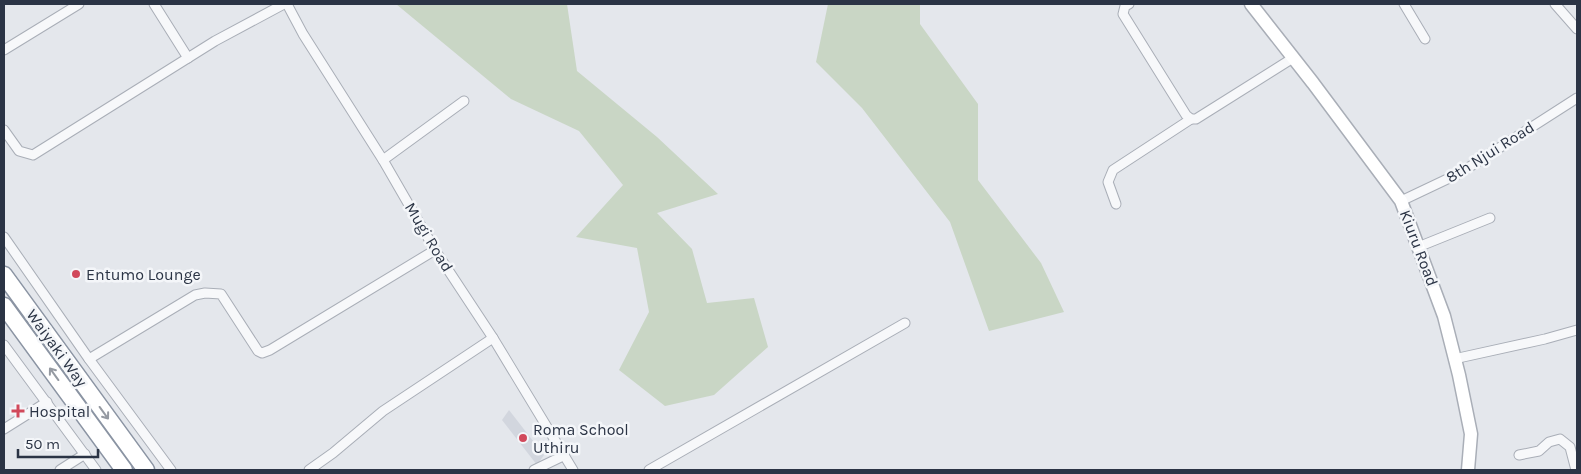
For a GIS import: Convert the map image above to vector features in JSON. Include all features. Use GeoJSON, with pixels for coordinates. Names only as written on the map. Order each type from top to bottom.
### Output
{"type":"FeatureCollection","features":[{"type":"Feature","properties":{"kind":"highway","name":"Waiyaki Way"},"geometry":{"type":"LineString","coordinates":[[4,274],[146,470]]}},
{"type":"Feature","properties":{"kind":"highway","name":"Waiyaki Way"},"geometry":{"type":"LineString","coordinates":[[4,306],[124,470]]}},
{"type":"Feature","properties":{"kind":"street"},"geometry":{"type":"LineString","coordinates":[[4,50],[79,4]]}},
{"type":"Feature","properties":{"kind":"street"},"geometry":{"type":"LineString","coordinates":[[154,4],[188,58]]}},
{"type":"Feature","properties":{"kind":"street"},"geometry":{"type":"LineString","coordinates":[[4,130],[19,150],[33,155],[215,41],[285,4]]}},
{"type":"Feature","properties":{"kind":"street","name":"Mugi Road"},"geometry":{"type":"LineString","coordinates":[[285,4],[383,160],[435,250],[493,338],[573,470]]}},
{"type":"Feature","properties":{"kind":"street"},"geometry":{"type":"LineString","coordinates":[[1129,4],[1125,6],[1123,14],[1186,115],[1196,120],[1293,58],[1251,4]]}},
{"type":"Feature","properties":{"kind":"street"},"geometry":{"type":"LineString","coordinates":[[1404,4],[1424,39]]}},
{"type":"Feature","properties":{"kind":"street"},"geometry":{"type":"LineString","coordinates":[[1555,4],[1577,29]]}},
{"type":"Feature","properties":{"kind":"street","name":"Kiuru Road"},"geometry":{"type":"LineString","coordinates":[[1293,58],[1401,201],[1444,316],[1468,413],[1471,434],[1468,470]]}},
{"type":"Feature","properties":{"kind":"street","name":"8th Njui Road"},"geometry":{"type":"LineString","coordinates":[[1401,201],[1460,173],[1577,98]]}},
{"type":"Feature","properties":{"kind":"street"},"geometry":{"type":"LineString","coordinates":[[383,160],[464,100]]}},
{"type":"Feature","properties":{"kind":"street"},"geometry":{"type":"LineString","coordinates":[[1116,204],[1108,182],[1113,170],[1191,119]]}},
{"type":"Feature","properties":{"kind":"street"},"geometry":{"type":"LineString","coordinates":[[1418,247],[1490,218]]}},
{"type":"Feature","properties":{"kind":"street"},"geometry":{"type":"LineString","coordinates":[[4,237],[89,359],[172,470]]}},
{"type":"Feature","properties":{"kind":"street"},"geometry":{"type":"LineString","coordinates":[[89,359],[195,295],[205,293],[221,294],[258,351],[262,353],[270,350],[435,250]]}},
{"type":"Feature","properties":{"kind":"street"},"geometry":{"type":"LineString","coordinates":[[649,470],[905,323]]}},
{"type":"Feature","properties":{"kind":"street"},"geometry":{"type":"LineString","coordinates":[[1454,359],[1545,340],[1577,330]]}},
{"type":"Feature","properties":{"kind":"street"},"geometry":{"type":"LineString","coordinates":[[309,470],[383,411],[493,338]]}},
{"type":"Feature","properties":{"kind":"street"},"geometry":{"type":"LineString","coordinates":[[6,351],[47,402],[96,470]]}},
{"type":"Feature","properties":{"kind":"street"},"geometry":{"type":"LineString","coordinates":[[4,429],[47,402]]}},
{"type":"Feature","properties":{"kind":"street"},"geometry":{"type":"LineString","coordinates":[[1519,455],[1539,451],[1554,440],[1560,439],[1570,447],[1576,470]]}},
{"type":"Feature","properties":{"kind":"street"},"geometry":{"type":"LineString","coordinates":[[60,470],[84,454]]}},
{"type":"Feature","properties":{"kind":"street"},"geometry":{"type":"LineString","coordinates":[[534,470],[563,456]]}},
{"type":"Feature","properties":{"kind":"shaded area","name":"Roma School Uthiru"},"geometry":{"type":"Polygon","coordinates":[[[509,410],[544,455],[537,465],[502,420],[509,410]]]}},
{"type":"Feature","properties":{"kind":"green space"},"geometry":{"type":"Polygon","coordinates":[[[396,4],[567,4],[577,71],[657,137],[718,194],[657,213],[692,249],[707,303],[754,298],[768,347],[714,395],[665,406],[619,370],[649,312],[637,248],[576,237],[623,185],[579,131],[511,99],[396,4]]]}},
{"type":"Feature","properties":{"kind":"green space"},"geometry":{"type":"Polygon","coordinates":[[[828,4],[920,4],[920,24],[978,104],[978,180],[1041,263],[1064,312],[989,331],[950,222],[862,108],[816,62],[828,4]]]}},
{"type":"Feature","properties":{"kind":"place","name":"Entumo Lounge"},"geometry":{"type":"Point","coordinates":[76,274]}},
{"type":"Feature","properties":{"kind":"place","name":"Hospital"},"geometry":{"type":"Point","coordinates":[18,411]}},
{"type":"Feature","properties":{"kind":"place","name":"Roma School Uthiru"},"geometry":{"type":"Point","coordinates":[523,438]}}]}
